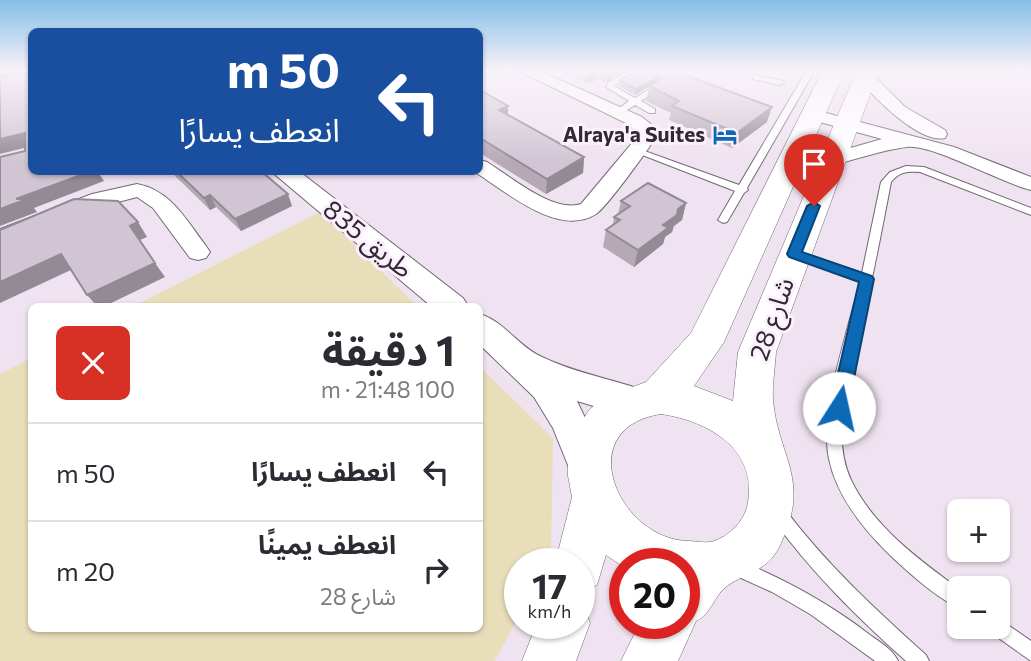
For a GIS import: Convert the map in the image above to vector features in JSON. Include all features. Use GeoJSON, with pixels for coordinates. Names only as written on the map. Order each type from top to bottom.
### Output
{"type":"FeatureCollection","features":[{"type":"Feature","properties":{"kind":"main road","name":"شارع 28"},"geometry":{"type":"LineString","coordinates":[[762,455],[753,398],[757,352],[856,101]]}},
{"type":"Feature","properties":{"kind":"main road","name":"شارع 28"},"geometry":{"type":"LineString","coordinates":[[645,399],[684,370],[705,342],[810,102]]}},
{"type":"Feature","properties":{"kind":"main road"},"geometry":{"type":"LineString","coordinates":[[582,548],[591,483],[593,438],[610,416],[645,399],[681,398],[705,405],[727,417],[747,434],[762,455],[771,480],[773,505],[759,540],[700,570]]}},
{"type":"Feature","properties":{"kind":"main road"},"geometry":{"type":"LineString","coordinates":[[591,483],[613,528],[636,548]]}},
{"type":"Feature","properties":{"kind":"main road"},"geometry":{"type":"LineString","coordinates":[[549,661],[558,639]]}},
{"type":"Feature","properties":{"kind":"main road"},"geometry":{"type":"LineString","coordinates":[[648,661],[661,639]]}},
{"type":"Feature","properties":{"kind":"street"},"geometry":{"type":"LineString","coordinates":[[483,168],[544,207],[570,215],[589,209],[647,137],[645,129],[636,121],[593,101]]}},
{"type":"Feature","properties":{"kind":"street"},"geometry":{"type":"LineString","coordinates":[[890,101],[899,111],[939,134],[1031,168]]}},
{"type":"Feature","properties":{"kind":"street"},"geometry":{"type":"LineString","coordinates":[[810,102],[1031,184]]}},
{"type":"Feature","properties":{"kind":"street"},"geometry":{"type":"LineString","coordinates":[[850,118],[939,134]]}},
{"type":"Feature","properties":{"kind":"street"},"geometry":{"type":"LineString","coordinates":[[833,159],[877,145],[917,142]]}},
{"type":"Feature","properties":{"kind":"street","name":"طريق 835"},"geometry":{"type":"LineString","coordinates":[[289,175],[448,303]]}},
{"type":"Feature","properties":{"kind":"street"},"geometry":{"type":"LineString","coordinates":[[0,238],[108,195],[134,190],[152,195],[198,252]]}},
{"type":"Feature","properties":{"kind":"street"},"geometry":{"type":"LineString","coordinates":[[483,329],[531,368],[555,396],[575,429],[591,483]]}},
{"type":"Feature","properties":{"kind":"street"},"geometry":{"type":"LineString","coordinates":[[531,368],[562,383],[645,399]]}},
{"type":"Feature","properties":{"kind":"lane"},"geometry":{"type":"LineString","coordinates":[[618,112],[633,101]]}},
{"type":"Feature","properties":{"kind":"lane"},"geometry":{"type":"LineString","coordinates":[[635,101],[652,111]]}},
{"type":"Feature","properties":{"kind":"lane"},"geometry":{"type":"LineString","coordinates":[[723,220],[810,102]]}},
{"type":"Feature","properties":{"kind":"lane"},"geometry":{"type":"LineString","coordinates":[[636,151],[743,190]]}},
{"type":"Feature","properties":{"kind":"lane"},"geometry":{"type":"LineString","coordinates":[[947,591],[917,568],[866,517],[848,488],[836,459],[834,435],[886,181],[897,171],[921,169],[1031,212]]}},
{"type":"Feature","properties":{"kind":"lane"},"geometry":{"type":"LineString","coordinates":[[794,254],[867,279]]}},
{"type":"Feature","properties":{"kind":"lane"},"geometry":{"type":"LineString","coordinates":[[773,505],[819,566],[849,598],[920,661]]}},
{"type":"Feature","properties":{"kind":"lane"},"geometry":{"type":"LineString","coordinates":[[700,573],[799,595],[837,619],[888,661]]}},
{"type":"Feature","properties":{"kind":"lane"},"geometry":{"type":"LineString","coordinates":[[1010,636],[1031,652]]}},
{"type":"Feature","properties":{"kind":"sand"},"geometry":{"type":"Polygon","coordinates":[[[320,212],[414,303],[140,303],[320,212]]]}},
{"type":"Feature","properties":{"kind":"sand"},"geometry":{"type":"Polygon","coordinates":[[[28,360],[28,632],[483,632],[483,370],[553,438],[551,548],[504,548],[504,639],[507,639],[495,661],[0,661],[0,374],[28,360]]]}},
{"type":"Feature","properties":{"kind":"building"},"geometry":{"type":"Polygon","coordinates":[[[0,101],[28,101],[28,175],[81,175],[16,199],[27,199],[0,209],[0,157],[25,151],[25,133],[0,139],[0,101]]]}},
{"type":"Feature","properties":{"kind":"building"},"geometry":{"type":"Polygon","coordinates":[[[483,101],[499,101],[508,106],[499,110],[584,157],[547,179],[483,140],[483,101]]]}},
{"type":"Feature","properties":{"kind":"building"},"geometry":{"type":"Polygon","coordinates":[[[679,101],[755,101],[772,107],[737,133],[672,106],[679,101]]]}},
{"type":"Feature","properties":{"kind":"building"},"geometry":{"type":"Polygon","coordinates":[[[180,175],[266,175],[288,194],[235,219],[210,195],[204,198],[180,175]]]}},
{"type":"Feature","properties":{"kind":"building"},"geometry":{"type":"Polygon","coordinates":[[[648,183],[686,203],[678,209],[677,215],[663,225],[668,228],[638,250],[606,230],[620,220],[614,217],[630,206],[621,201],[648,183]]]}},
{"type":"Feature","properties":{"kind":"building"},"geometry":{"type":"Polygon","coordinates":[[[74,199],[118,201],[138,222],[130,226],[155,263],[87,295],[61,254],[0,282],[0,230],[74,199]]]}},
{"type":"Feature","properties":{"kind":"place","name":"Alraya'a Suites"},"geometry":{"type":"Point","coordinates":[725,135]}},
{"type":"Feature","properties":{"kind":"route"},"geometry":{"type":"LineString","coordinates":[[814,206],[794,254],[867,279],[839,408]]}}]}
